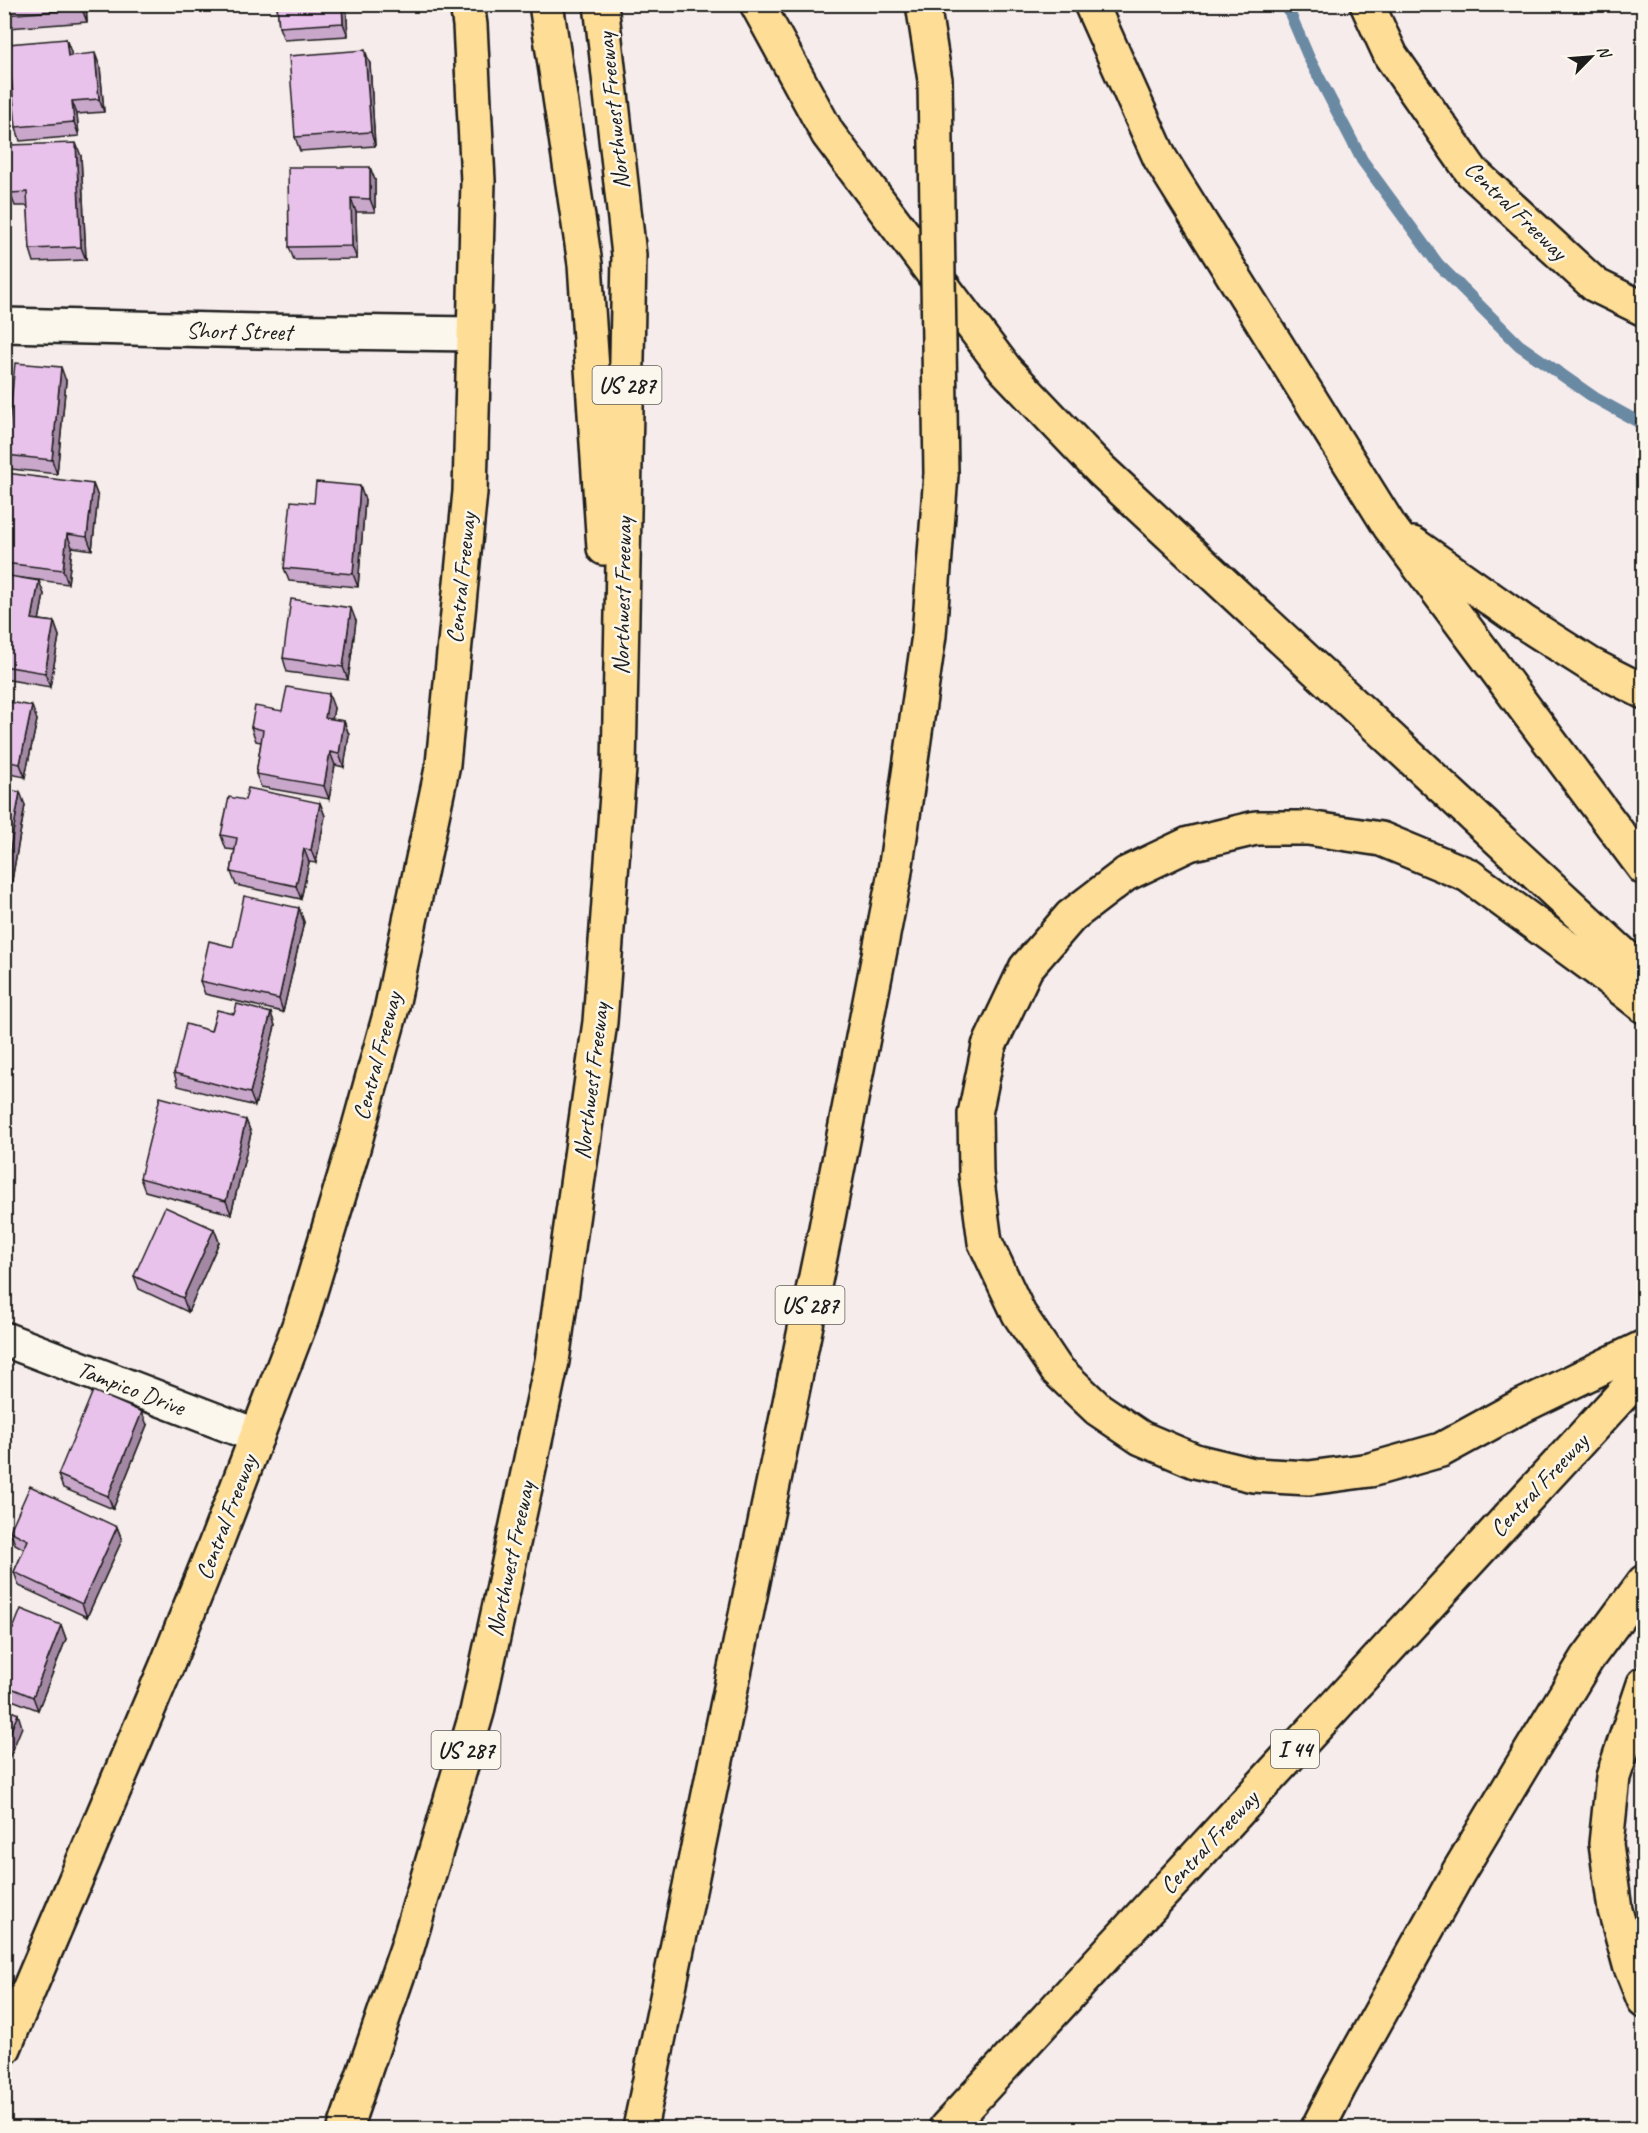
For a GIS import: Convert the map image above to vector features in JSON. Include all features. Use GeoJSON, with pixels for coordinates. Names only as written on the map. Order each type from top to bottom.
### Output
{"type":"FeatureCollection","features":[{"type":"Feature","properties":{"kind":"main road","name":"Central Freeway"},"geometry":{"type":"LineString","coordinates":[[4,2048],[167,1665],[302,1318],[352,1152],[391,1011],[443,764],[470,492],[478,181],[467,4]]}},
{"type":"Feature","properties":{"kind":"main road"},"geometry":{"type":"LineString","coordinates":[[546,4],[585,264],[619,768]]}},
{"type":"Feature","properties":{"kind":"main road","name":"Northwest Freeway"},"geometry":{"type":"LineString","coordinates":[[345,2128],[406,1948],[477,1712],[552,1361],[600,1022],[619,768],[629,255],[601,4]]}},
{"type":"Feature","properties":{"kind":"main road"},"geometry":{"type":"LineString","coordinates":[[758,4],[828,134],[1005,369],[1101,470],[1644,974]]}},
{"type":"Feature","properties":{"kind":"main road","name":"US 287"},"geometry":{"type":"LineString","coordinates":[[640,2128],[826,1228],[894,878],[929,635],[941,474],[935,80],[923,4]]}},
{"type":"Feature","properties":{"kind":"main road"},"geometry":{"type":"LineString","coordinates":[[1090,4],[1160,158],[1390,527],[1644,868]]}},
{"type":"Feature","properties":{"kind":"main road","name":"Central Freeway"},"geometry":{"type":"LineString","coordinates":[[1367,4],[1391,56],[1472,172],[1595,285],[1644,309]]}},
{"type":"Feature","properties":{"kind":"main road"},"geometry":{"type":"LineString","coordinates":[[1390,527],[1534,629],[1591,665],[1644,692]]}},
{"type":"Feature","properties":{"kind":"main road"},"geometry":{"type":"LineString","coordinates":[[1644,1006],[1468,875],[1381,839],[1308,828],[1256,828],[1189,844],[1126,874],[1071,916],[1026,969],[989,1046],[975,1114],[976,1174],[985,1242],[1019,1314],[1056,1369],[1098,1408],[1141,1438],[1194,1461],[1253,1475],[1309,1478],[1370,1470],[1441,1450],[1514,1410],[1644,1347]]}},
{"type":"Feature","properties":{"kind":"main road","name":"Central Freeway"},"geometry":{"type":"LineString","coordinates":[[946,2128],[1644,1371]]}},
{"type":"Feature","properties":{"kind":"main road"},"geometry":{"type":"LineString","coordinates":[[1318,2128],[1458,1873],[1587,1659],[1644,1582]]}},
{"type":"Feature","properties":{"kind":"main road"},"geometry":{"type":"LineString","coordinates":[[1644,1684],[1614,1776],[1606,1845],[1615,1910],[1630,1965],[1644,2000]]}},
{"type":"Feature","properties":{"kind":"street","name":"Short Street"},"geometry":{"type":"LineString","coordinates":[[4,325],[258,332],[474,334]]}},
{"type":"Feature","properties":{"kind":"street","name":"Tampico Drive"},"geometry":{"type":"LineString","coordinates":[[4,1339],[257,1436]]}},
{"type":"Feature","properties":{"kind":"building"},"geometry":{"type":"Polygon","coordinates":[[[4,4],[82,4],[82,9],[4,15],[4,4]]]}},
{"type":"Feature","properties":{"kind":"building"},"geometry":{"type":"Polygon","coordinates":[[[277,4],[342,4],[343,23],[279,27],[277,4]]]}},
{"type":"Feature","properties":{"kind":"building"},"geometry":{"type":"Polygon","coordinates":[[[66,39],[68,56],[95,53],[99,99],[72,101],[74,122],[16,127],[8,44],[66,39]]]}},
{"type":"Feature","properties":{"kind":"building"},"geometry":{"type":"Polygon","coordinates":[[[365,50],[371,132],[295,137],[289,56],[365,50]]]}},
{"type":"Feature","properties":{"kind":"building"},"geometry":{"type":"Polygon","coordinates":[[[76,143],[81,247],[30,249],[27,192],[10,193],[8,145],[76,143]]]}},
{"type":"Feature","properties":{"kind":"building"},"geometry":{"type":"Polygon","coordinates":[[[288,167],[370,167],[370,199],[351,198],[352,246],[289,247],[288,167]]]}},
{"type":"Feature","properties":{"kind":"building"},"geometry":{"type":"Polygon","coordinates":[[[15,363],[61,367],[52,460],[6,455],[15,363]]]}},
{"type":"Feature","properties":{"kind":"building"},"geometry":{"type":"Polygon","coordinates":[[[6,473],[93,484],[87,537],[67,534],[63,570],[4,563],[6,473]]]}},
{"type":"Feature","properties":{"kind":"building"},"geometry":{"type":"Polygon","coordinates":[[[316,482],[360,486],[353,574],[284,568],[291,501],[314,503],[316,482]]]}},
{"type":"Feature","properties":{"kind":"building"},"geometry":{"type":"Polygon","coordinates":[[[4,575],[39,581],[32,619],[54,622],[45,673],[4,666],[4,575]]]}},
{"type":"Feature","properties":{"kind":"building"},"geometry":{"type":"Polygon","coordinates":[[[291,599],[351,608],[343,667],[283,658],[291,599]]]}},
{"type":"Feature","properties":{"kind":"building"},"geometry":{"type":"Polygon","coordinates":[[[287,687],[329,694],[325,718],[344,721],[339,754],[330,752],[324,786],[256,774],[263,730],[251,727],[255,706],[282,711],[287,687]]]}},
{"type":"Feature","properties":{"kind":"building"},"geometry":{"type":"Polygon","coordinates":[[[4,701],[32,706],[20,764],[4,761],[4,701]]]}},
{"type":"Feature","properties":{"kind":"building"},"geometry":{"type":"Polygon","coordinates":[[[248,788],[320,803],[311,850],[304,849],[296,886],[231,872],[237,838],[221,835],[229,797],[245,800],[248,788]]]}},
{"type":"Feature","properties":{"kind":"building"},"geometry":{"type":"Polygon","coordinates":[[[4,789],[20,792],[6,873],[4,872],[4,789]]]}},
{"type":"Feature","properties":{"kind":"building"},"geometry":{"type":"Polygon","coordinates":[[[244,896],[299,908],[279,999],[200,981],[209,941],[233,947],[244,896]]]}},
{"type":"Feature","properties":{"kind":"building"},"geometry":{"type":"Polygon","coordinates":[[[237,1004],[271,1013],[250,1093],[174,1073],[186,1024],[211,1031],[217,1010],[234,1014],[237,1004]]]}},
{"type":"Feature","properties":{"kind":"building"},"geometry":{"type":"Polygon","coordinates":[[[160,1097],[246,1120],[226,1201],[140,1178],[160,1097]]]}},
{"type":"Feature","properties":{"kind":"building"},"geometry":{"type":"Polygon","coordinates":[[[165,1207],[214,1229],[183,1298],[134,1276],[165,1207]]]}},
{"type":"Feature","properties":{"kind":"building"},"geometry":{"type":"Polygon","coordinates":[[[93,1391],[142,1412],[108,1496],[58,1475],[93,1391]]]}},
{"type":"Feature","properties":{"kind":"building"},"geometry":{"type":"Polygon","coordinates":[[[30,1486],[117,1527],[82,1604],[14,1572],[28,1540],[10,1531],[30,1486]]]}},
{"type":"Feature","properties":{"kind":"building"},"geometry":{"type":"Polygon","coordinates":[[[21,1609],[61,1625],[33,1697],[4,1685],[4,1626],[13,1629],[21,1609]]]}},
{"type":"Feature","properties":{"kind":"building"},"geometry":{"type":"Polygon","coordinates":[[[4,1708],[18,1714],[4,1746],[4,1708]]]}},
{"type":"Feature","properties":{"kind":"waterway"},"geometry":{"type":"LineString","coordinates":[[1286,4],[1309,58],[1362,160],[1438,264],[1519,345],[1595,398],[1644,425]]}}]}
